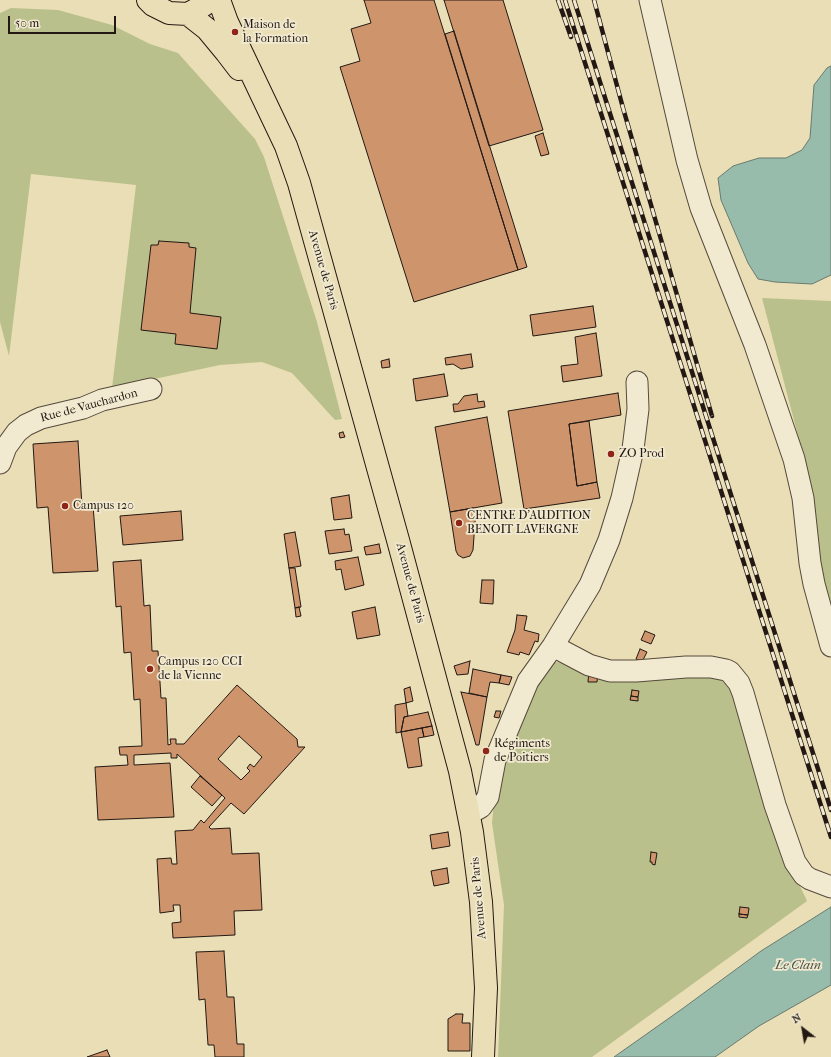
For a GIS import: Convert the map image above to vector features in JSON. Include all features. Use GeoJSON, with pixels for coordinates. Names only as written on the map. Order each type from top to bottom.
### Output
{"type":"FeatureCollection","features":[{"type":"Feature","properties":{"kind":"main road"},"geometry":{"type":"LineString","coordinates":[[148,0],[153,5],[169,13],[188,14],[204,5],[209,0]]}},
{"type":"Feature","properties":{"kind":"main road","name":"Avenue de Paris"},"geometry":{"type":"LineString","coordinates":[[219,0],[227,22],[286,146],[299,183],[409,579],[460,771],[472,832],[482,910],[486,988],[483,1057]]}},
{"type":"Feature","properties":{"kind":"main road","name":"Avenue de Paris"},"geometry":{"type":"LineString","coordinates":[[188,14],[207,29],[226,52],[274,120]]}},
{"type":"Feature","properties":{"kind":"street"},"geometry":{"type":"LineString","coordinates":[[650,0],[687,160],[701,208],[755,345],[794,459],[803,498],[814,584],[831,646]]}},
{"type":"Feature","properties":{"kind":"street"},"geometry":{"type":"LineString","coordinates":[[469,814],[481,807],[488,797],[494,760],[528,681],[553,646],[590,585],[609,540],[622,498],[633,449],[638,409],[637,382]]}},
{"type":"Feature","properties":{"kind":"street","name":"Rue de Vauchardon"},"geometry":{"type":"LineString","coordinates":[[0,463],[6,447],[17,432],[26,425],[41,418],[82,408],[102,400],[151,389]]}},
{"type":"Feature","properties":{"kind":"street"},"geometry":{"type":"LineString","coordinates":[[553,646],[589,665],[610,671],[711,667],[730,672],[736,679],[743,693],[775,805],[795,862],[804,875],[810,879],[831,887]]}},
{"type":"Feature","properties":{"kind":"green space"},"geometry":{"type":"Polygon","coordinates":[[[11,8],[58,10],[112,25],[150,44],[178,53],[255,139],[264,157],[317,322],[342,419],[335,420],[292,373],[262,362],[220,365],[112,388],[136,185],[31,174],[9,356],[0,322],[0,13],[11,8]]]}},
{"type":"Feature","properties":{"kind":"green space"},"geometry":{"type":"Polygon","coordinates":[[[762,298],[831,301],[831,609],[821,578],[807,470],[762,298]]]}},
{"type":"Feature","properties":{"kind":"green space"},"geometry":{"type":"Polygon","coordinates":[[[553,662],[713,673],[725,678],[737,691],[785,854],[807,901],[592,1057],[498,1057],[504,905],[492,823],[496,782],[524,710],[547,667],[553,662]]]}},
{"type":"Feature","properties":{"kind":"water"},"geometry":{"type":"Polygon","coordinates":[[[831,66],[831,275],[812,284],[775,282],[758,279],[748,263],[721,200],[718,178],[733,166],[759,158],[786,158],[802,150],[810,138],[814,85],[827,68],[831,66]]]}},
{"type":"Feature","properties":{"kind":"water","name":"Le Clain"},"geometry":{"type":"Polygon","coordinates":[[[831,907],[831,985],[759,1026],[715,1057],[614,1057],[761,951],[831,907]]]}},
{"type":"Feature","properties":{"kind":"building"},"geometry":{"type":"Polygon","coordinates":[[[364,0],[434,0],[518,270],[414,302],[340,67],[360,61],[351,29],[371,23],[364,0]]]}},
{"type":"Feature","properties":{"kind":"building"},"geometry":{"type":"Polygon","coordinates":[[[444,0],[503,0],[543,130],[489,146],[444,0]]]}},
{"type":"Feature","properties":{"kind":"building"},"geometry":{"type":"Polygon","coordinates":[[[454,31],[527,267],[518,270],[445,34],[454,31]]]}},
{"type":"Feature","properties":{"kind":"building"},"geometry":{"type":"Polygon","coordinates":[[[543,133],[549,154],[541,156],[535,136],[543,133]]]}},
{"type":"Feature","properties":{"kind":"building"},"geometry":{"type":"Polygon","coordinates":[[[159,241],[189,243],[189,247],[196,248],[190,313],[221,317],[217,349],[175,344],[176,334],[141,330],[151,245],[158,245],[159,241]]]}},
{"type":"Feature","properties":{"kind":"building"},"geometry":{"type":"Polygon","coordinates":[[[593,306],[596,327],[533,336],[530,315],[593,306]]]}},
{"type":"Feature","properties":{"kind":"building"},"geometry":{"type":"Polygon","coordinates":[[[596,333],[602,376],[563,382],[561,366],[578,364],[575,337],[596,333]]]}},
{"type":"Feature","properties":{"kind":"building"},"geometry":{"type":"Polygon","coordinates":[[[471,354],[473,367],[461,369],[453,364],[446,365],[445,358],[471,354]]]}},
{"type":"Feature","properties":{"kind":"building"},"geometry":{"type":"Polygon","coordinates":[[[389,359],[390,367],[382,368],[381,361],[389,359]]]}},
{"type":"Feature","properties":{"kind":"building"},"geometry":{"type":"Polygon","coordinates":[[[444,374],[448,396],[416,401],[413,379],[444,374]]]}},
{"type":"Feature","properties":{"kind":"building"},"geometry":{"type":"Polygon","coordinates":[[[618,393],[621,415],[569,424],[577,486],[597,482],[600,498],[524,509],[508,411],[618,393]]]}},
{"type":"Feature","properties":{"kind":"building"},"geometry":{"type":"Polygon","coordinates":[[[477,394],[478,402],[484,401],[485,407],[454,412],[453,404],[458,404],[464,396],[477,394]]]}},
{"type":"Feature","properties":{"kind":"building"},"geometry":{"type":"Polygon","coordinates":[[[487,417],[502,503],[450,512],[435,427],[487,417]]]}},
{"type":"Feature","properties":{"kind":"building"},"geometry":{"type":"Polygon","coordinates":[[[589,421],[597,482],[577,486],[569,424],[589,421]]]}},
{"type":"Feature","properties":{"kind":"building"},"geometry":{"type":"Polygon","coordinates":[[[343,432],[345,437],[340,438],[339,433],[343,432]]]}},
{"type":"Feature","properties":{"kind":"building","name":"Campus 120"},"geometry":{"type":"Polygon","coordinates":[[[78,441],[82,506],[93,505],[98,571],[53,573],[48,507],[37,508],[33,444],[78,441]]]}},
{"type":"Feature","properties":{"kind":"building"},"geometry":{"type":"Polygon","coordinates":[[[349,495],[352,518],[334,520],[331,498],[349,495]]]}},
{"type":"Feature","properties":{"kind":"building"},"geometry":{"type":"Polygon","coordinates":[[[473,508],[476,509],[473,550],[470,556],[463,558],[458,555],[456,551],[450,512],[473,508]]]}},
{"type":"Feature","properties":{"kind":"building"},"geometry":{"type":"Polygon","coordinates":[[[181,511],[183,540],[123,545],[120,516],[181,511]]]}},
{"type":"Feature","properties":{"kind":"building"},"geometry":{"type":"Polygon","coordinates":[[[344,529],[345,535],[349,534],[352,551],[329,554],[325,531],[344,529]]]}},
{"type":"Feature","properties":{"kind":"building"},"geometry":{"type":"Polygon","coordinates":[[[295,532],[301,566],[289,568],[284,534],[295,532]]]}},
{"type":"Feature","properties":{"kind":"building"},"geometry":{"type":"Polygon","coordinates":[[[379,544],[381,553],[366,555],[364,547],[379,544]]]}},
{"type":"Feature","properties":{"kind":"building"},"geometry":{"type":"Polygon","coordinates":[[[358,557],[364,585],[345,590],[341,569],[336,570],[335,561],[358,557]]]}},
{"type":"Feature","properties":{"kind":"building"},"geometry":{"type":"Polygon","coordinates":[[[141,560],[144,606],[150,605],[152,651],[158,651],[161,698],[166,698],[168,745],[171,744],[170,739],[176,739],[176,744],[184,744],[237,685],[297,739],[298,747],[305,747],[244,814],[231,803],[209,827],[211,829],[230,828],[232,854],[259,853],[262,910],[234,911],[235,935],[173,938],[172,923],[181,922],[180,905],[173,905],[174,911],[160,913],[157,859],[171,858],[172,864],[177,864],[175,831],[193,830],[201,820],[204,823],[225,798],[177,754],[177,758],[171,758],[171,753],[134,755],[134,765],[170,763],[174,817],[98,820],[95,767],[128,765],[127,755],[120,755],[119,747],[142,746],[140,699],[134,700],[131,652],[124,653],[121,606],[116,607],[113,562],[141,560]],[[239,736],[218,759],[241,780],[250,771],[247,768],[250,764],[254,767],[262,757],[239,736]]]}},
{"type":"Feature","properties":{"kind":"building"},"geometry":{"type":"Polygon","coordinates":[[[289,568],[295,568],[301,607],[295,608],[289,568]]]}},
{"type":"Feature","properties":{"kind":"building"},"geometry":{"type":"Polygon","coordinates":[[[482,580],[494,580],[493,604],[480,603],[482,580]]]}},
{"type":"Feature","properties":{"kind":"building"},"geometry":{"type":"Polygon","coordinates":[[[299,607],[301,616],[296,617],[295,608],[299,607]]]}},
{"type":"Feature","properties":{"kind":"building"},"geometry":{"type":"Polygon","coordinates":[[[375,607],[380,635],[357,639],[352,612],[375,607]]]}},
{"type":"Feature","properties":{"kind":"building"},"geometry":{"type":"Polygon","coordinates":[[[517,615],[527,616],[524,630],[539,634],[538,642],[535,641],[529,655],[520,652],[519,655],[507,652],[515,630],[517,615]]]}},
{"type":"Feature","properties":{"kind":"building"},"geometry":{"type":"Polygon","coordinates":[[[645,631],[655,635],[651,644],[641,640],[645,631]]]}},
{"type":"Feature","properties":{"kind":"building"},"geometry":{"type":"Polygon","coordinates":[[[640,649],[647,652],[642,662],[636,659],[640,649]]]}},
{"type":"Feature","properties":{"kind":"building"},"geometry":{"type":"Polygon","coordinates":[[[470,661],[468,674],[457,675],[454,666],[470,661]]]}},
{"type":"Feature","properties":{"kind":"building"},"geometry":{"type":"Polygon","coordinates":[[[473,669],[501,675],[499,683],[490,682],[487,697],[469,693],[473,669]]]}},
{"type":"Feature","properties":{"kind":"building"},"geometry":{"type":"Polygon","coordinates":[[[589,671],[598,672],[597,682],[588,682],[589,671]]]}},
{"type":"Feature","properties":{"kind":"building"},"geometry":{"type":"Polygon","coordinates":[[[501,675],[512,677],[509,685],[499,683],[501,675]]]}},
{"type":"Feature","properties":{"kind":"building"},"geometry":{"type":"Polygon","coordinates":[[[410,687],[413,701],[406,703],[404,689],[410,687]]]}},
{"type":"Feature","properties":{"kind":"building"},"geometry":{"type":"Polygon","coordinates":[[[632,690],[639,691],[638,697],[631,696],[632,690]]]}},
{"type":"Feature","properties":{"kind":"building"},"geometry":{"type":"Polygon","coordinates":[[[461,692],[487,697],[479,745],[476,745],[461,692]]]}},
{"type":"Feature","properties":{"kind":"building"},"geometry":{"type":"Polygon","coordinates":[[[631,696],[638,697],[638,701],[630,700],[631,696]]]}},
{"type":"Feature","properties":{"kind":"building"},"geometry":{"type":"Polygon","coordinates":[[[406,703],[408,716],[404,717],[401,732],[396,733],[395,705],[406,703]]]}},
{"type":"Feature","properties":{"kind":"building"},"geometry":{"type":"Polygon","coordinates":[[[496,711],[501,711],[499,718],[494,717],[496,711]]]}},
{"type":"Feature","properties":{"kind":"building"},"geometry":{"type":"Polygon","coordinates":[[[428,712],[432,726],[401,732],[404,717],[428,712]]]}},
{"type":"Feature","properties":{"kind":"building"},"geometry":{"type":"Polygon","coordinates":[[[432,726],[434,735],[424,737],[422,728],[432,726]]]}},
{"type":"Feature","properties":{"kind":"building"},"geometry":{"type":"Polygon","coordinates":[[[422,728],[424,737],[418,738],[422,766],[408,768],[401,732],[422,728]]]}},
{"type":"Feature","properties":{"kind":"building"},"geometry":{"type":"Polygon","coordinates":[[[200,776],[222,795],[212,806],[191,787],[200,776]]]}},
{"type":"Feature","properties":{"kind":"building"},"geometry":{"type":"Polygon","coordinates":[[[448,832],[450,846],[432,849],[430,835],[448,832]]]}},
{"type":"Feature","properties":{"kind":"building"},"geometry":{"type":"Polygon","coordinates":[[[651,852],[657,853],[655,865],[650,862],[651,852]]]}},
{"type":"Feature","properties":{"kind":"building"},"geometry":{"type":"Polygon","coordinates":[[[447,868],[449,883],[434,886],[431,871],[447,868]]]}},
{"type":"Feature","properties":{"kind":"building"},"geometry":{"type":"Polygon","coordinates":[[[740,907],[749,908],[748,915],[739,914],[740,907]]]}},
{"type":"Feature","properties":{"kind":"building"},"geometry":{"type":"Polygon","coordinates":[[[739,914],[748,915],[747,918],[739,917],[739,914]]]}},
{"type":"Feature","properties":{"kind":"building"},"geometry":{"type":"Polygon","coordinates":[[[224,951],[227,997],[234,997],[237,1044],[244,1044],[244,1057],[215,1057],[214,1045],[208,1045],[205,999],[199,1000],[196,952],[224,951]]]}},
{"type":"Feature","properties":{"kind":"building"},"geometry":{"type":"Polygon","coordinates":[[[456,1014],[463,1014],[462,1023],[470,1023],[470,1051],[448,1051],[448,1019],[456,1014]]]}},
{"type":"Feature","properties":{"kind":"building"},"geometry":{"type":"Polygon","coordinates":[[[107,1050],[110,1057],[87,1057],[107,1050]]]}},
{"type":"Feature","properties":{"kind":"railway"},"geometry":{"type":"LineString","coordinates":[[558,0],[571,37]]}},
{"type":"Feature","properties":{"kind":"railway"},"geometry":{"type":"LineString","coordinates":[[565,0],[831,837]]}},
{"type":"Feature","properties":{"kind":"railway"},"geometry":{"type":"LineString","coordinates":[[574,0],[831,810]]}},
{"type":"Feature","properties":{"kind":"railway"},"geometry":{"type":"LineString","coordinates":[[594,0],[623,108],[712,416]]}},
{"type":"Feature","properties":{"kind":"place","name":"Maison de la Formation"},"geometry":{"type":"Point","coordinates":[235,32]}},
{"type":"Feature","properties":{"kind":"place","name":"ZO Prod"},"geometry":{"type":"Point","coordinates":[611,454]}},
{"type":"Feature","properties":{"kind":"place","name":"Campus 120"},"geometry":{"type":"Point","coordinates":[65,506]}},
{"type":"Feature","properties":{"kind":"place","name":"CENTRE D'AUDITION BENOIT LAVERGNE"},"geometry":{"type":"Point","coordinates":[459,523]}},
{"type":"Feature","properties":{"kind":"place","name":"Campus 120 CCI de la Vienne"},"geometry":{"type":"Point","coordinates":[150,669]}},
{"type":"Feature","properties":{"kind":"place","name":"Régiments de Poitiers"},"geometry":{"type":"Point","coordinates":[486,751]}}]}
